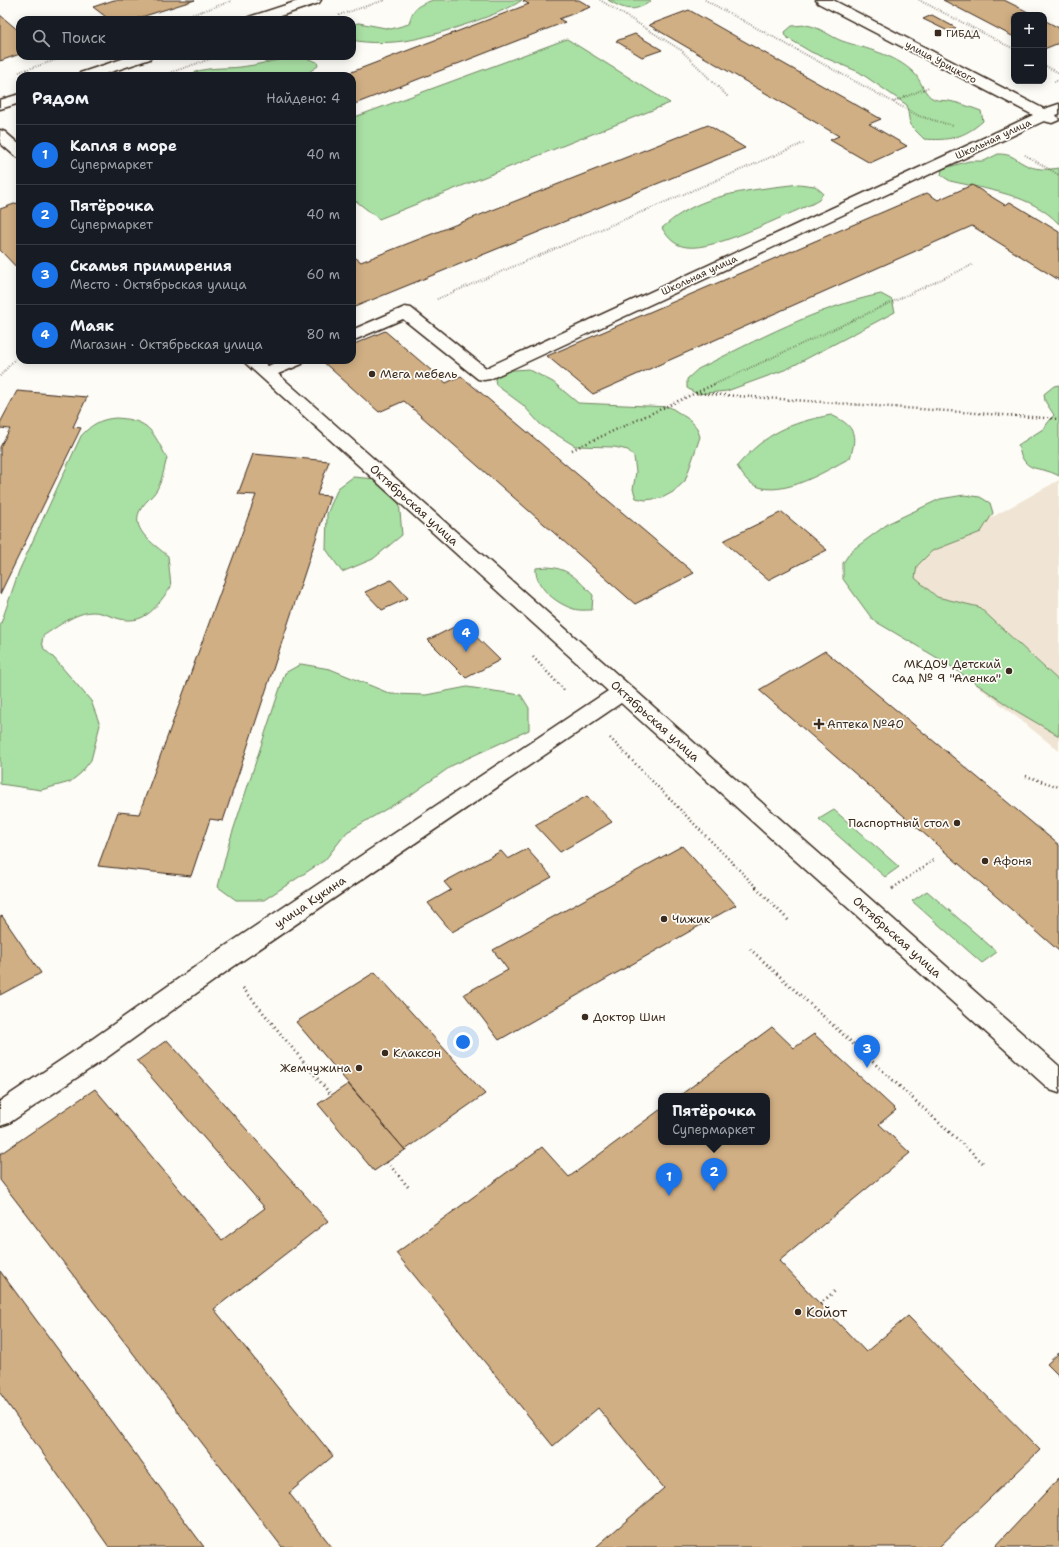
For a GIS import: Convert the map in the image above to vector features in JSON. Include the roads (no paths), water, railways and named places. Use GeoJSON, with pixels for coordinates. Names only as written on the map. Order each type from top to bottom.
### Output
{"type":"FeatureCollection","features":[{"type":"Feature","properties":{"kind":"street"},"geometry":{"type":"LineString","coordinates":[[266,16],[314,0]]}},
{"type":"Feature","properties":{"kind":"street","name":"улица Урицкого"},"geometry":{"type":"LineString","coordinates":[[823,0],[1059,123]]}},
{"type":"Feature","properties":{"kind":"street"},"geometry":{"type":"LineString","coordinates":[[97,72],[133,60]]}},
{"type":"Feature","properties":{"kind":"street"},"geometry":{"type":"LineString","coordinates":[[0,105],[16,99]]}},
{"type":"Feature","properties":{"kind":"street","name":"Школьная улица"},"geometry":{"type":"LineString","coordinates":[[356,334],[405,312],[484,375],[1059,108]]}},
{"type":"Feature","properties":{"kind":"street"},"geometry":{"type":"LineString","coordinates":[[0,135],[16,149]]}},
{"type":"Feature","properties":{"kind":"street"},"geometry":{"type":"LineString","coordinates":[[259,367],[275,364]]}},
{"type":"Feature","properties":{"kind":"street","name":"Октябрьская улица"},"geometry":{"type":"LineString","coordinates":[[259,367],[1059,1082]]}},
{"type":"Feature","properties":{"kind":"street","name":"улица Кукина"},"geometry":{"type":"LineString","coordinates":[[0,1116],[100,1048],[221,962],[622,692]]}},
{"type":"Feature","properties":{"kind":"place","name":"ГИБДД"},"geometry":{"type":"Point","coordinates":[938,33]}},
{"type":"Feature","properties":{"kind":"place","name":"Мега мебель"},"geometry":{"type":"Point","coordinates":[372,374]}},
{"type":"Feature","properties":{"kind":"place","name":"Маяк"},"geometry":{"type":"Point","coordinates":[466,652]}},
{"type":"Feature","properties":{"kind":"place","name":"МКДОУ Детский Сад № 9 \"Аленка\""},"geometry":{"type":"Point","coordinates":[1009,671]}},
{"type":"Feature","properties":{"kind":"place","name":"Аптека №40"},"geometry":{"type":"Point","coordinates":[819,724]}},
{"type":"Feature","properties":{"kind":"place","name":"Паспортный стол"},"geometry":{"type":"Point","coordinates":[957,823]}},
{"type":"Feature","properties":{"kind":"place","name":"Афоня"},"geometry":{"type":"Point","coordinates":[985,861]}},
{"type":"Feature","properties":{"kind":"place","name":"Чижик"},"geometry":{"type":"Point","coordinates":[664,919]}},
{"type":"Feature","properties":{"kind":"place","name":"Доктор Шин"},"geometry":{"type":"Point","coordinates":[585,1017]}},
{"type":"Feature","properties":{"kind":"place","name":"Клаксон"},"geometry":{"type":"Point","coordinates":[385,1053]}},
{"type":"Feature","properties":{"kind":"place","name":"Жемчужина"},"geometry":{"type":"Point","coordinates":[359,1068]}},
{"type":"Feature","properties":{"kind":"place","name":"Скамья примирения"},"geometry":{"type":"Point","coordinates":[867,1068]}},
{"type":"Feature","properties":{"kind":"place","name":"Пятёрочка"},"geometry":{"type":"Point","coordinates":[714,1191]}},
{"type":"Feature","properties":{"kind":"place","name":"Капля в море"},"geometry":{"type":"Point","coordinates":[669,1196]}},
{"type":"Feature","properties":{"kind":"place","name":"Койот"},"geometry":{"type":"Point","coordinates":[798,1312]}}]}
